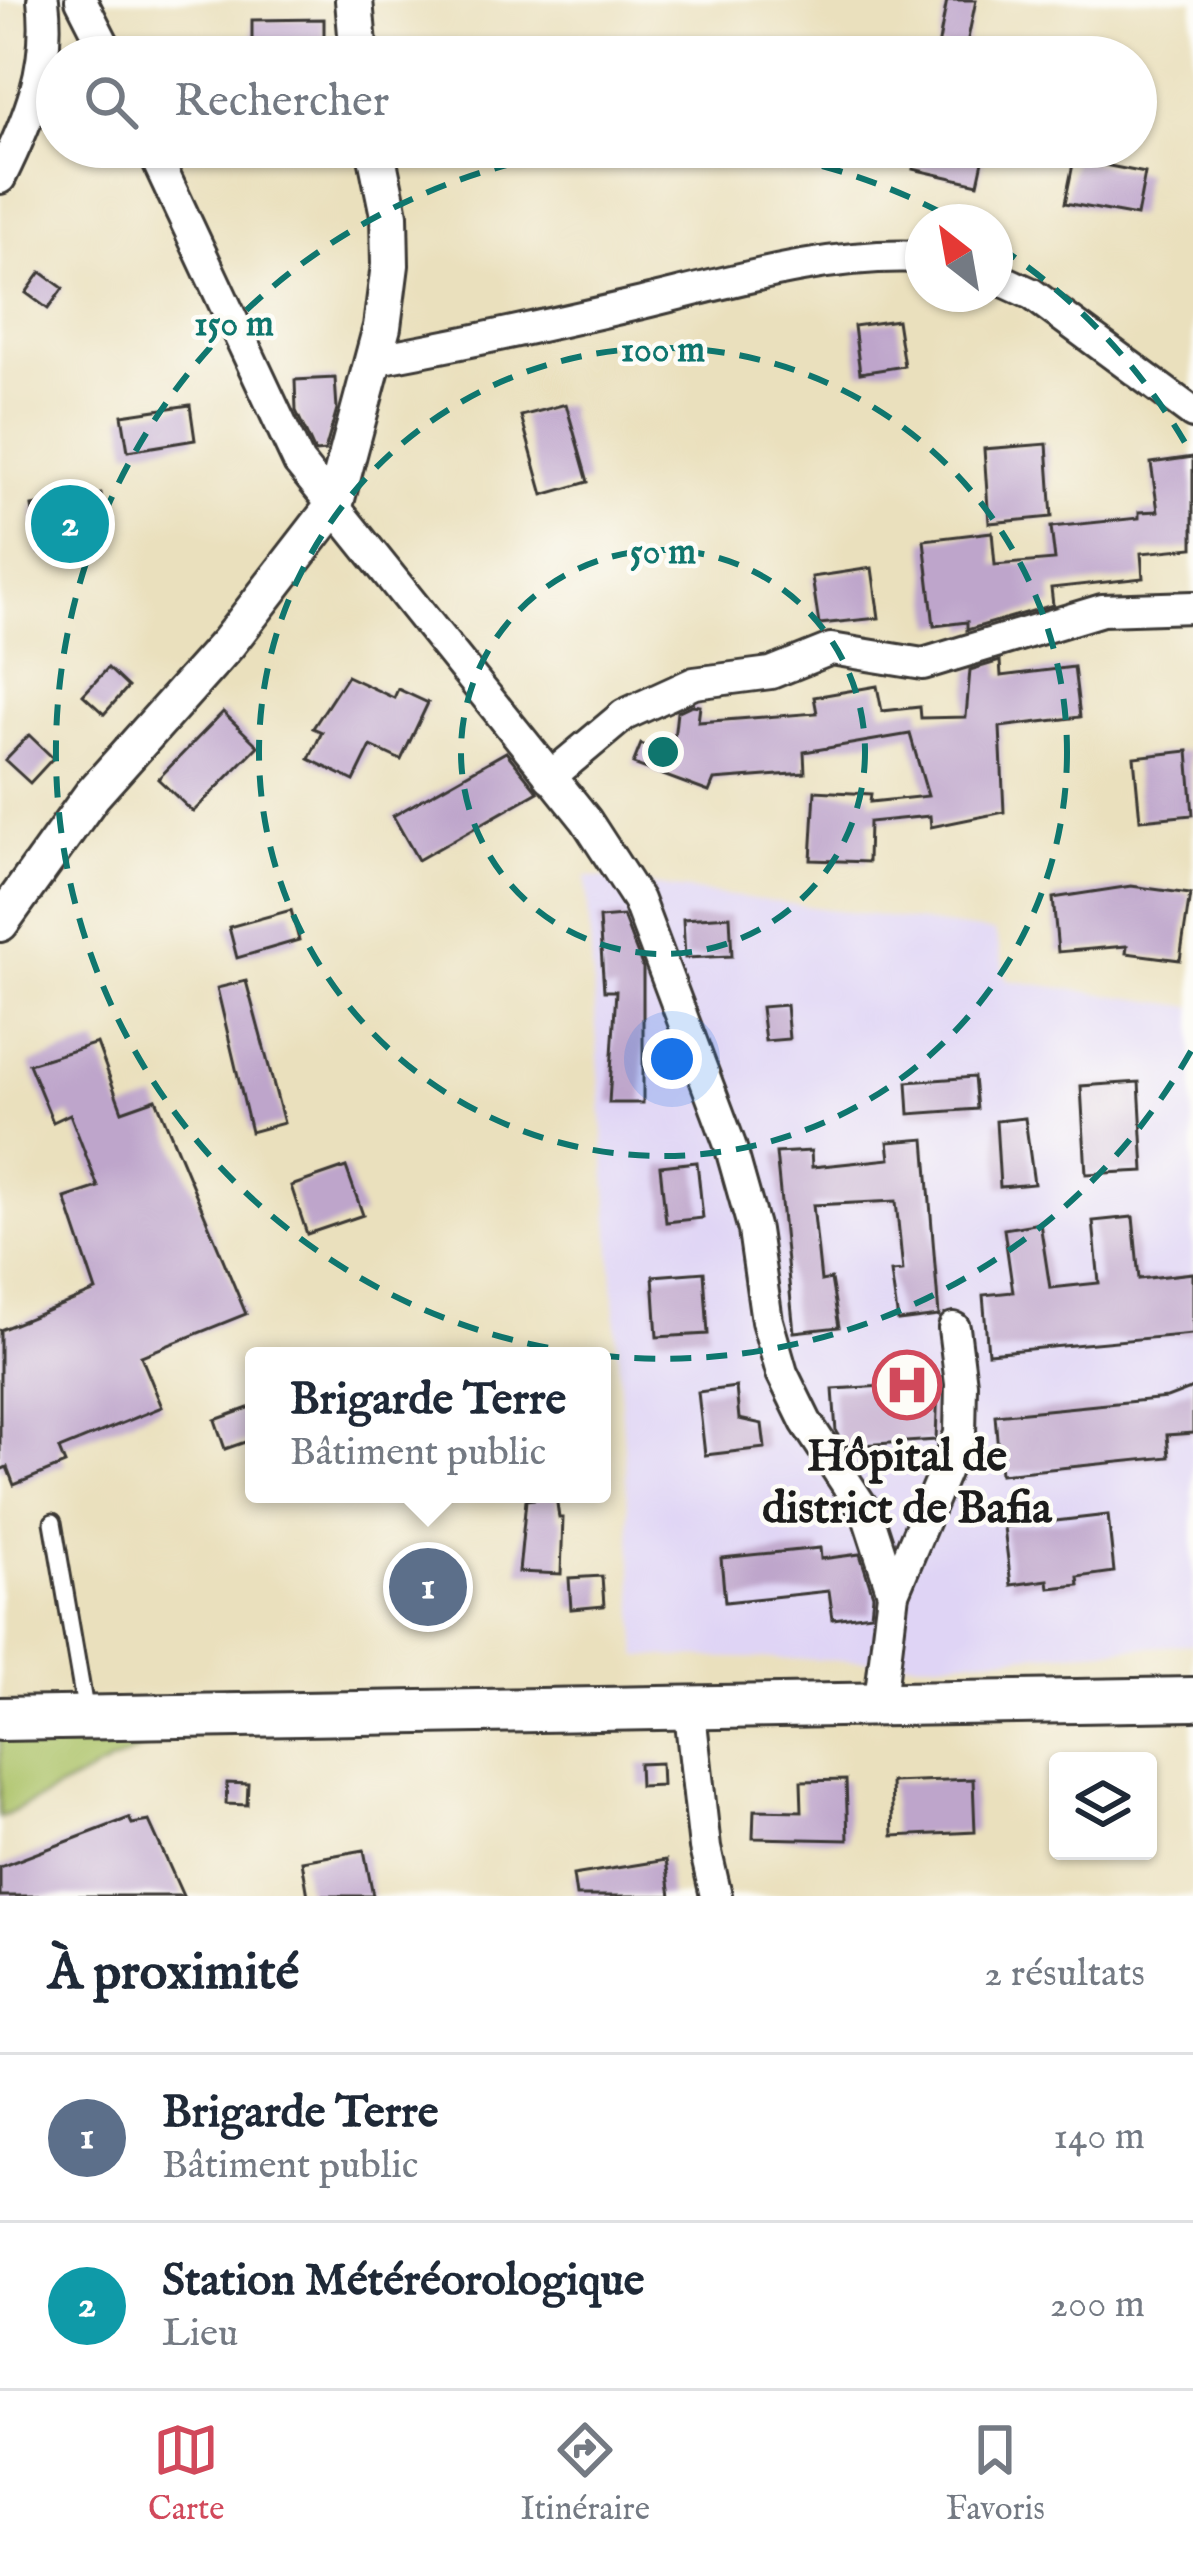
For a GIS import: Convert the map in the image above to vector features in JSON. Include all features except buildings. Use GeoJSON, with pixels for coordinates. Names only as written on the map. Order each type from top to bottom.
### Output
{"type":"FeatureCollection","features":[{"type":"Feature","properties":{"kind":"main road"},"geometry":{"type":"LineString","coordinates":[[0,1719],[1193,1699]]}},
{"type":"Feature","properties":{"kind":"street"},"geometry":{"type":"LineString","coordinates":[[43,0],[45,36]]}},
{"type":"Feature","properties":{"kind":"street"},"geometry":{"type":"LineString","coordinates":[[81,0],[99,36]]}},
{"type":"Feature","properties":{"kind":"street"},"geometry":{"type":"LineString","coordinates":[[354,0],[357,36]]}},
{"type":"Feature","properties":{"kind":"street"},"geometry":{"type":"LineString","coordinates":[[0,178],[36,104]]}},
{"type":"Feature","properties":{"kind":"street"},"geometry":{"type":"LineString","coordinates":[[161,168],[298,463],[586,820],[638,900],[730,1145],[754,1230],[767,1321],[782,1373],[806,1422],[868,1516],[893,1593]]}},
{"type":"Feature","properties":{"kind":"street"},"geometry":{"type":"LineString","coordinates":[[0,923],[92,795],[229,643],[334,506],[390,266],[389,215],[380,168]]}},
{"type":"Feature","properties":{"kind":"street"},"geometry":{"type":"LineString","coordinates":[[371,360],[477,341],[775,270],[905,256]]}},
{"type":"Feature","properties":{"kind":"street"},"geometry":{"type":"LineString","coordinates":[[1013,286],[1193,413]]}},
{"type":"Feature","properties":{"kind":"street"},"geometry":{"type":"LineString","coordinates":[[550,776],[625,715],[694,683],[772,673],[831,649],[922,664],[1102,610],[1193,607]]}},
{"type":"Feature","properties":{"kind":"street"},"geometry":{"type":"LineString","coordinates":[[880,1701],[893,1593],[960,1434],[962,1384],[954,1328]]}},
{"type":"Feature","properties":{"kind":"street"},"geometry":{"type":"LineString","coordinates":[[689,1704],[705,1848],[716,1896]]}},
{"type":"Feature","properties":{"kind":"lane"},"geometry":{"type":"LineString","coordinates":[[53,1522],[86,1717]]}},
{"type":"Feature","properties":{"kind":"shaded area","name":"Hôpital de district de Bafia"},"geometry":{"type":"Polygon","coordinates":[[[586,876],[995,932],[1007,980],[1193,1007],[1193,1644],[926,1662],[638,1656],[586,876]]]}},
{"type":"Feature","properties":{"kind":"green space"},"geometry":{"type":"Polygon","coordinates":[[[141,1726],[146,1745],[0,1818],[0,1731],[141,1726]]]}},
{"type":"Feature","properties":{"kind":"place","name":"Station Météréorologique"},"geometry":{"type":"Point","coordinates":[70,524]}},
{"type":"Feature","properties":{"kind":"place","name":"Hôpital de district de Bafia"},"geometry":{"type":"Point","coordinates":[907,1385]}},
{"type":"Feature","properties":{"kind":"place","name":"Brigarde Terre"},"geometry":{"type":"Point","coordinates":[428,1587]}}]}
